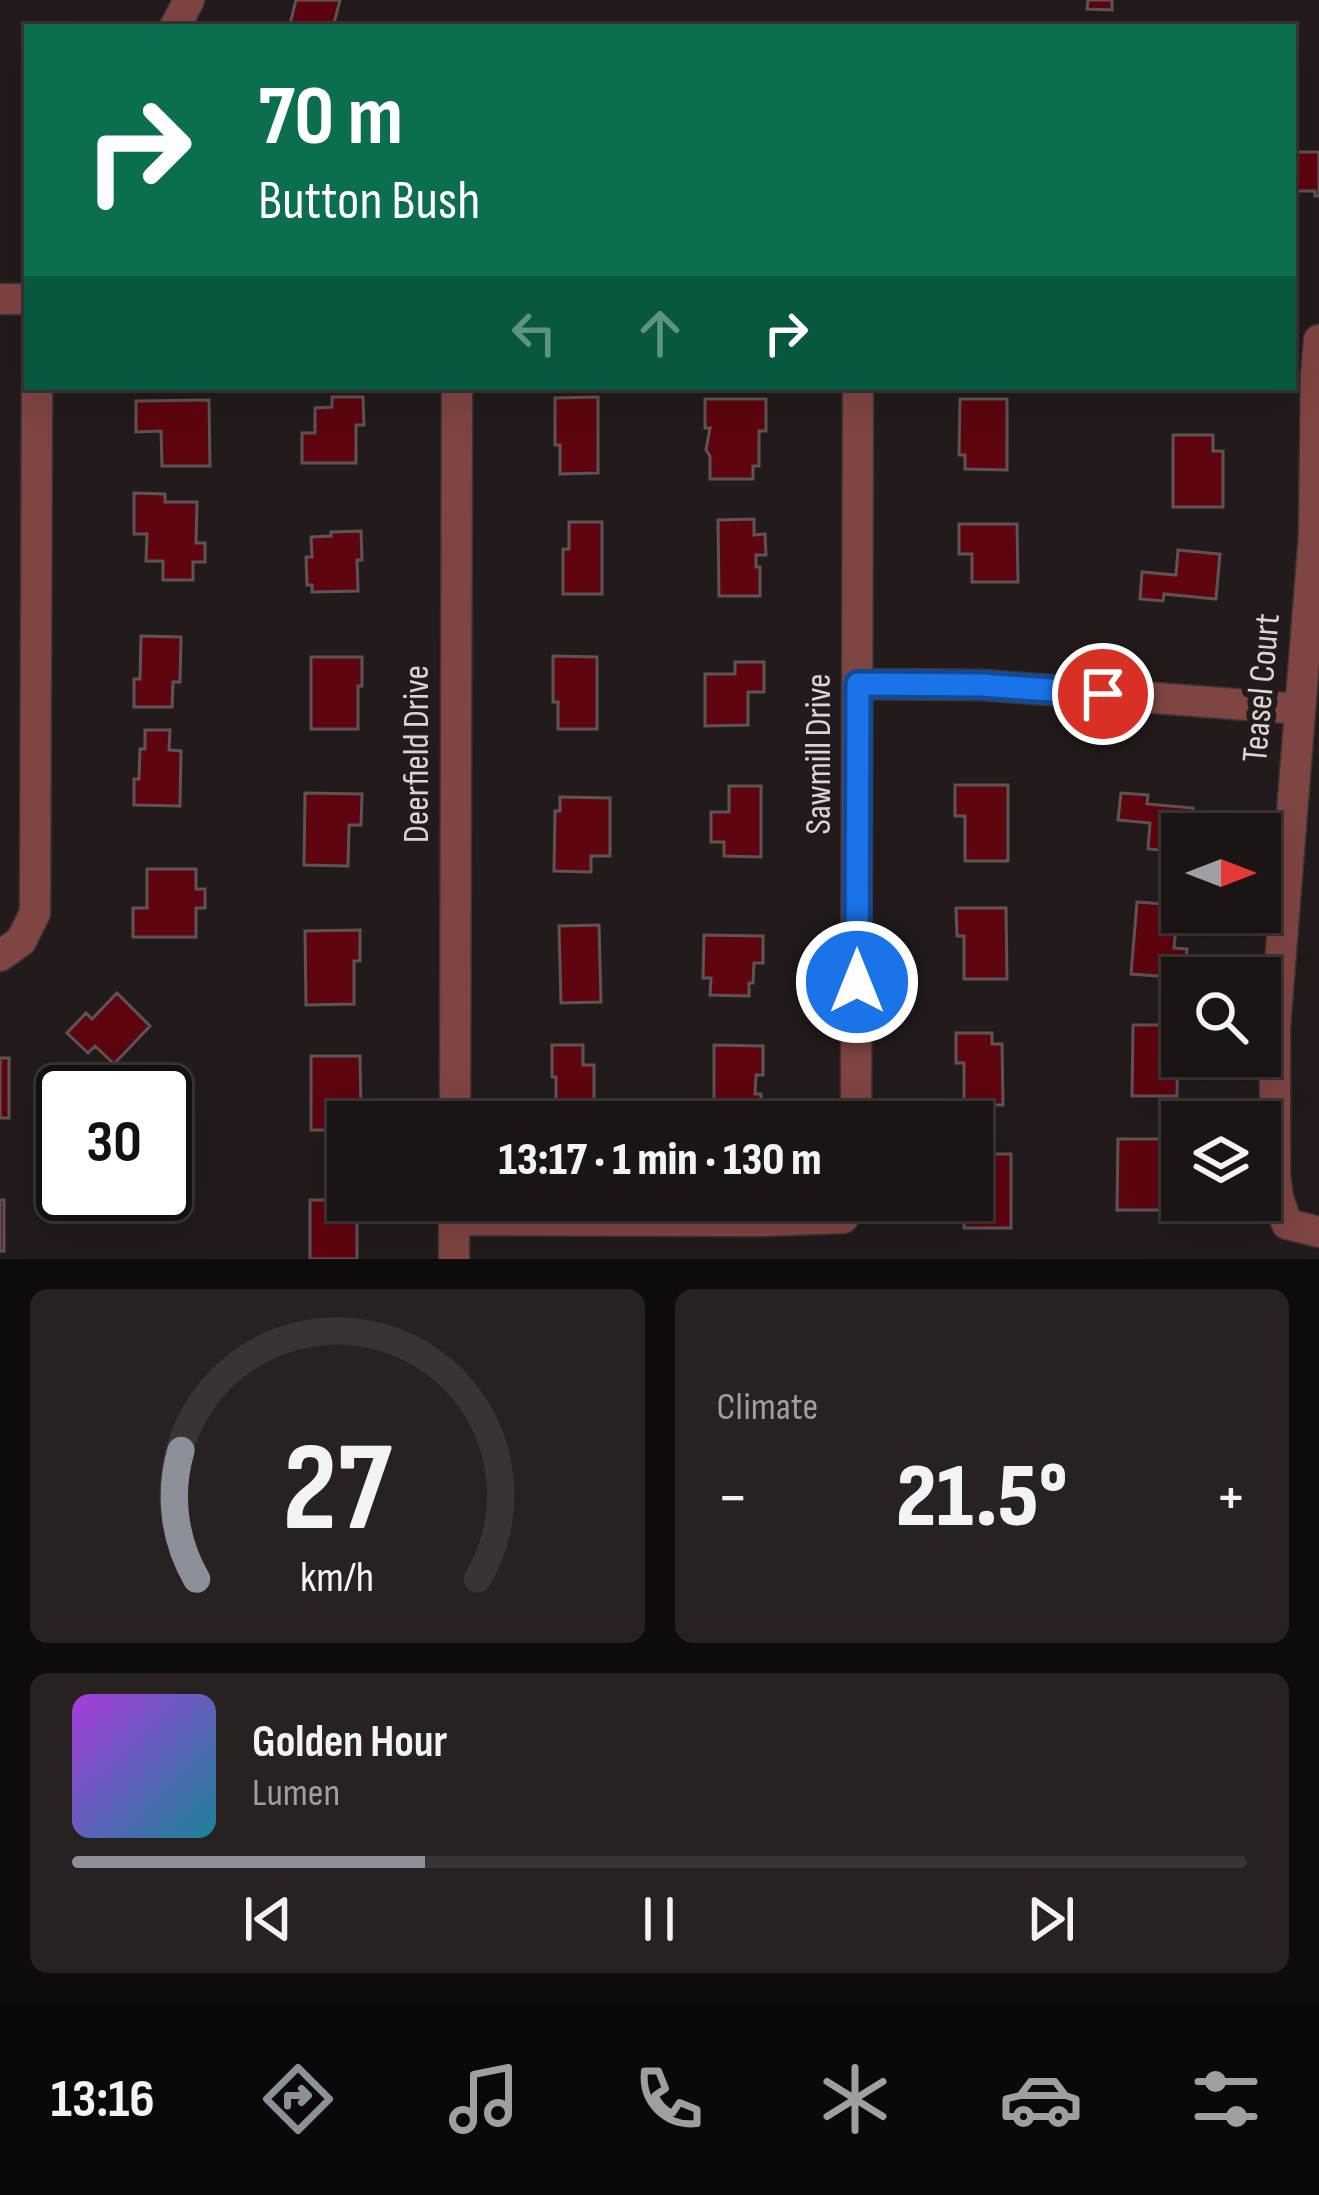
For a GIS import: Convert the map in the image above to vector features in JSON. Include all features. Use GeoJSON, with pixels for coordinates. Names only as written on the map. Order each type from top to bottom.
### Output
{"type":"FeatureCollection","features":[{"type":"Feature","properties":{"kind":"street","name":"Teasel Court"},"geometry":{"type":"LineString","coordinates":[[1319,340],[1314,535],[1275,1027],[1273,1147],[1278,1198],[1287,1224],[1319,1232]]}},
{"type":"Feature","properties":{"kind":"street"},"geometry":{"type":"LineString","coordinates":[[0,956],[21,941],[34,913],[37,390]]}},
{"type":"Feature","properties":{"kind":"street","name":"Deerfield Drive"},"geometry":{"type":"LineString","coordinates":[[455,1101],[457,390]]}},
{"type":"Feature","properties":{"kind":"street","name":"Sawmill Drive"},"geometry":{"type":"LineString","coordinates":[[856,1101],[858,390]]}},
{"type":"Feature","properties":{"kind":"street"},"geometry":{"type":"LineString","coordinates":[[858,684],[982,685],[1300,709]]}},
{"type":"Feature","properties":{"kind":"street"},"geometry":{"type":"LineString","coordinates":[[454,1221],[454,1259]]}},
{"type":"Feature","properties":{"kind":"building"},"geometry":{"type":"Polygon","coordinates":[[[296,0],[340,0],[334,24],[290,24],[296,0]]]}},
{"type":"Feature","properties":{"kind":"building"},"geometry":{"type":"Polygon","coordinates":[[[1088,0],[1112,0],[1112,10],[1087,9],[1088,0]]]}},
{"type":"Feature","properties":{"kind":"building"},"geometry":{"type":"Polygon","coordinates":[[[1296,152],[1319,152],[1319,196],[1315,191],[1296,191],[1296,152]]]}},
{"type":"Feature","properties":{"kind":"building"},"geometry":{"type":"Polygon","coordinates":[[[332,397],[363,397],[364,425],[356,425],[356,463],[302,463],[302,433],[315,433],[315,408],[332,407],[332,397]]]}},
{"type":"Feature","properties":{"kind":"building"},"geometry":{"type":"Polygon","coordinates":[[[598,397],[598,473],[560,474],[555,398],[598,397]]]}},
{"type":"Feature","properties":{"kind":"building"},"geometry":{"type":"Polygon","coordinates":[[[705,399],[766,399],[766,431],[759,431],[759,466],[753,466],[753,479],[710,479],[705,399]]]}},
{"type":"Feature","properties":{"kind":"building"},"geometry":{"type":"Polygon","coordinates":[[[960,399],[1007,399],[1007,470],[965,469],[965,455],[959,455],[960,399]]]}},
{"type":"Feature","properties":{"kind":"building"},"geometry":{"type":"Polygon","coordinates":[[[209,400],[210,466],[162,466],[161,431],[136,432],[136,401],[209,400]]]}},
{"type":"Feature","properties":{"kind":"building"},"geometry":{"type":"Polygon","coordinates":[[[1173,435],[1213,435],[1213,451],[1223,451],[1223,507],[1173,507],[1173,435]]]}},
{"type":"Feature","properties":{"kind":"building"},"geometry":{"type":"Polygon","coordinates":[[[134,493],[165,494],[165,502],[197,502],[196,543],[205,543],[205,562],[193,562],[193,580],[163,580],[163,561],[146,561],[147,534],[134,534],[134,493]]]}},
{"type":"Feature","properties":{"kind":"building"},"geometry":{"type":"Polygon","coordinates":[[[754,519],[754,535],[765,534],[766,555],[756,555],[760,596],[719,596],[718,520],[754,519]]]}},
{"type":"Feature","properties":{"kind":"building"},"geometry":{"type":"Polygon","coordinates":[[[569,522],[602,522],[602,594],[563,594],[563,549],[569,549],[569,522]]]}},
{"type":"Feature","properties":{"kind":"building"},"geometry":{"type":"Polygon","coordinates":[[[959,524],[1017,524],[1018,582],[972,582],[972,554],[959,554],[959,524]]]}},
{"type":"Feature","properties":{"kind":"building"},"geometry":{"type":"Polygon","coordinates":[[[361,531],[358,591],[312,592],[312,585],[307,585],[306,557],[312,557],[311,537],[361,531]]]}},
{"type":"Feature","properties":{"kind":"building"},"geometry":{"type":"Polygon","coordinates":[[[1178,550],[1220,554],[1216,599],[1164,594],[1163,601],[1140,599],[1142,572],[1176,575],[1178,550]]]}},
{"type":"Feature","properties":{"kind":"building"},"geometry":{"type":"Polygon","coordinates":[[[141,636],[181,637],[180,682],[173,682],[172,707],[134,707],[141,636]]]}},
{"type":"Feature","properties":{"kind":"building"},"geometry":{"type":"Polygon","coordinates":[[[553,656],[597,657],[597,729],[558,729],[553,656]]]}},
{"type":"Feature","properties":{"kind":"building"},"geometry":{"type":"Polygon","coordinates":[[[311,657],[362,657],[358,729],[311,729],[311,657]]]}},
{"type":"Feature","properties":{"kind":"building"},"geometry":{"type":"Polygon","coordinates":[[[735,662],[764,662],[764,692],[748,692],[748,725],[705,726],[705,674],[735,674],[735,662]]]}},
{"type":"Feature","properties":{"kind":"building"},"geometry":{"type":"Polygon","coordinates":[[[145,730],[170,730],[169,750],[181,751],[180,806],[134,805],[134,779],[139,779],[145,730]]]}},
{"type":"Feature","properties":{"kind":"building"},"geometry":{"type":"Polygon","coordinates":[[[955,785],[1008,785],[1008,861],[965,861],[965,816],[955,816],[955,785]]]}},
{"type":"Feature","properties":{"kind":"building"},"geometry":{"type":"Polygon","coordinates":[[[729,786],[761,786],[761,857],[724,856],[724,842],[711,842],[711,812],[729,812],[729,786]]]}},
{"type":"Feature","properties":{"kind":"building"},"geometry":{"type":"Polygon","coordinates":[[[305,793],[362,794],[361,825],[349,825],[348,866],[304,865],[305,793]]]}},
{"type":"Feature","properties":{"kind":"building"},"geometry":{"type":"Polygon","coordinates":[[[1121,793],[1148,795],[1147,804],[1193,808],[1193,813],[1161,813],[1161,850],[1148,849],[1150,823],[1118,820],[1121,793]]]}},
{"type":"Feature","properties":{"kind":"building"},"geometry":{"type":"Polygon","coordinates":[[[560,797],[610,798],[610,856],[591,856],[591,872],[554,871],[555,811],[560,811],[560,797]]]}},
{"type":"Feature","properties":{"kind":"building"},"geometry":{"type":"Polygon","coordinates":[[[147,869],[196,869],[196,889],[205,889],[205,908],[196,908],[196,937],[133,937],[133,908],[147,908],[147,869]]]}},
{"type":"Feature","properties":{"kind":"building"},"geometry":{"type":"Polygon","coordinates":[[[1137,902],[1161,904],[1161,933],[1175,933],[1174,948],[1187,949],[1186,957],[1161,957],[1161,976],[1131,974],[1137,902]]]}},
{"type":"Feature","properties":{"kind":"building"},"geometry":{"type":"Polygon","coordinates":[[[956,908],[1006,908],[1007,979],[964,979],[964,936],[957,936],[956,908]]]}},
{"type":"Feature","properties":{"kind":"building"},"geometry":{"type":"Polygon","coordinates":[[[599,925],[601,1002],[561,1003],[559,926],[599,925]]]}},
{"type":"Feature","properties":{"kind":"building"},"geometry":{"type":"Polygon","coordinates":[[[360,930],[354,1004],[306,1005],[305,931],[360,930]]]}},
{"type":"Feature","properties":{"kind":"building"},"geometry":{"type":"Polygon","coordinates":[[[704,935],[763,936],[763,963],[754,963],[749,996],[710,995],[711,978],[703,978],[704,935]]]}},
{"type":"Feature","properties":{"kind":"building"},"geometry":{"type":"Polygon","coordinates":[[[117,993],[150,1026],[114,1064],[95,1046],[88,1053],[67,1033],[86,1013],[92,1019],[117,993]]]}},
{"type":"Feature","properties":{"kind":"building"},"geometry":{"type":"Polygon","coordinates":[[[1133,1025],[1161,1025],[1161,1077],[1177,1077],[1177,1096],[1132,1096],[1133,1025]]]}},
{"type":"Feature","properties":{"kind":"building"},"geometry":{"type":"Polygon","coordinates":[[[956,1033],[992,1033],[992,1044],[1002,1044],[1003,1105],[964,1101],[964,1063],[956,1063],[956,1033]]]}},
{"type":"Feature","properties":{"kind":"building"},"geometry":{"type":"Polygon","coordinates":[[[552,1045],[583,1045],[583,1065],[594,1065],[594,1101],[556,1101],[556,1077],[552,1077],[552,1045]]]}},
{"type":"Feature","properties":{"kind":"building"},"geometry":{"type":"Polygon","coordinates":[[[714,1045],[763,1046],[763,1075],[756,1075],[755,1094],[761,1094],[761,1101],[714,1101],[714,1045]]]}},
{"type":"Feature","properties":{"kind":"building"},"geometry":{"type":"Polygon","coordinates":[[[311,1056],[360,1056],[361,1101],[327,1101],[327,1130],[311,1130],[311,1056]]]}},
{"type":"Feature","properties":{"kind":"building"},"geometry":{"type":"Polygon","coordinates":[[[0,1058],[9,1058],[9,1118],[0,1118],[0,1058]]]}},
{"type":"Feature","properties":{"kind":"building"},"geometry":{"type":"Polygon","coordinates":[[[1118,1139],[1161,1139],[1161,1210],[1117,1210],[1118,1139]]]}},
{"type":"Feature","properties":{"kind":"building"},"geometry":{"type":"Polygon","coordinates":[[[993,1154],[1011,1154],[1011,1228],[964,1228],[964,1221],[993,1221],[993,1154]]]}},
{"type":"Feature","properties":{"kind":"building"},"geometry":{"type":"Polygon","coordinates":[[[0,1200],[4,1200],[4,1251],[0,1251],[0,1200]]]}},
{"type":"Feature","properties":{"kind":"building"},"geometry":{"type":"Polygon","coordinates":[[[310,1200],[327,1200],[327,1221],[357,1221],[357,1259],[310,1259],[310,1200]]]}},
{"type":"Feature","properties":{"kind":"route"},"geometry":{"type":"LineString","coordinates":[[857,982],[858,684],[982,685],[1103,694]]}}]}
